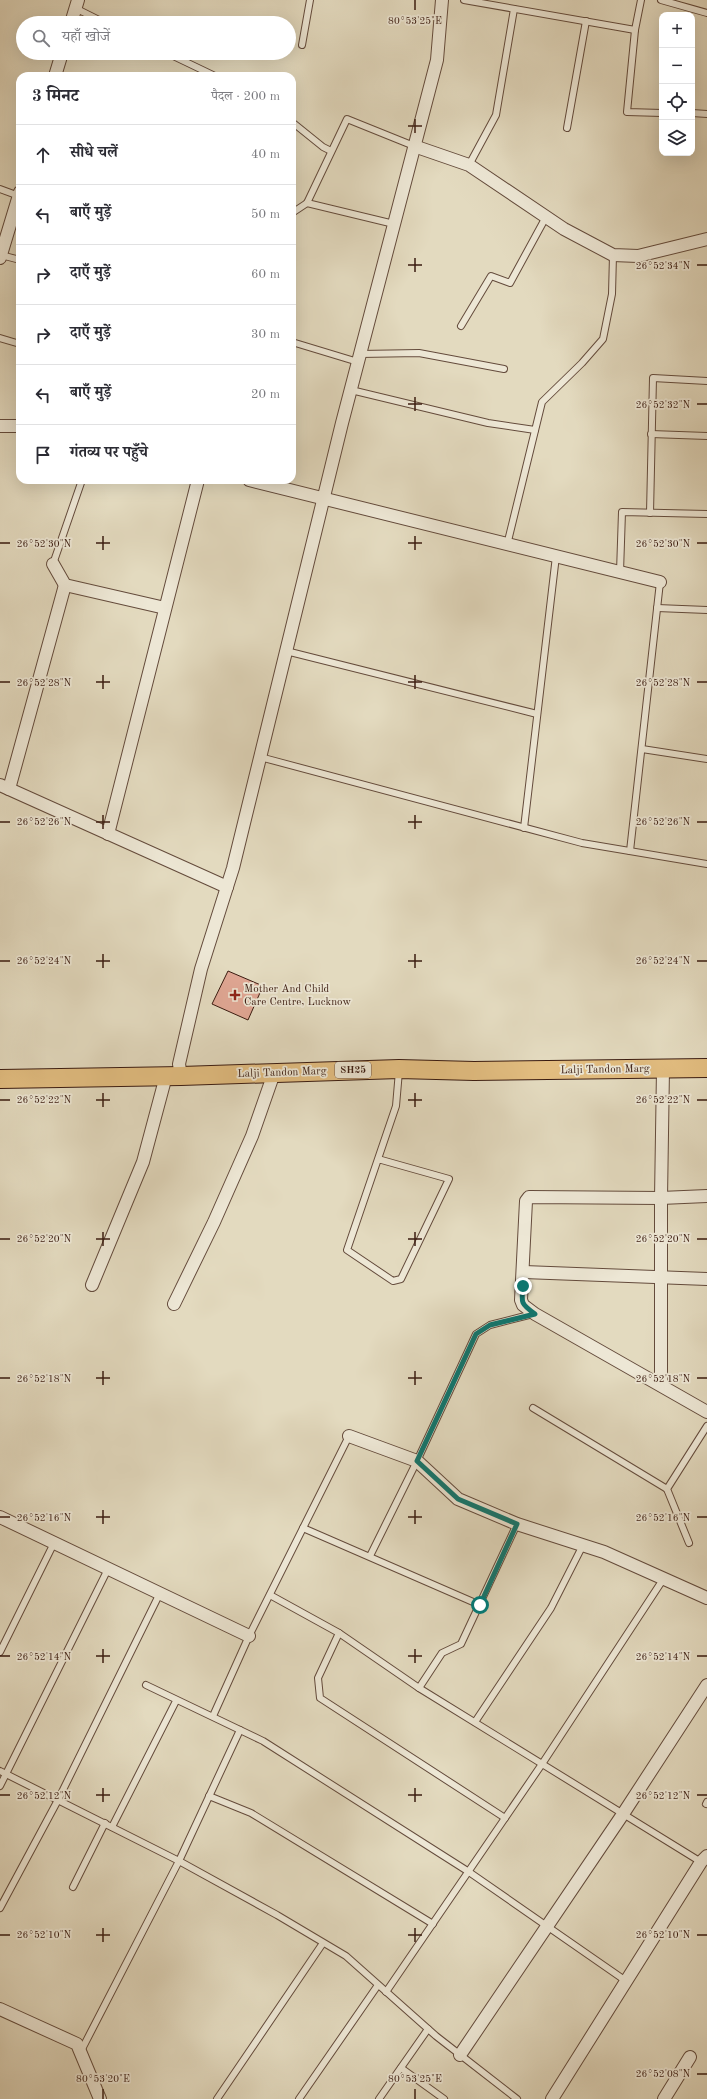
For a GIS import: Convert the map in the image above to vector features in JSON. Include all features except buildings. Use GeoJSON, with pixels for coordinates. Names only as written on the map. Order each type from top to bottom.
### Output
{"type":"FeatureCollection","features":[{"type":"Feature","properties":{"kind":"main road","name":"Lalji Tandon Marg"},"geometry":{"type":"LineString","coordinates":[[0,1079],[398,1065],[707,1058]]}},
{"type":"Feature","properties":{"kind":"main road","name":"Lalji Tandon Marg"},"geometry":{"type":"LineString","coordinates":[[0,1068],[274,1074],[398,1065],[474,1071],[707,1068]]}},
{"type":"Feature","properties":{"kind":"street"},"geometry":{"type":"LineString","coordinates":[[92,1285],[143,1162],[175,1072],[201,969],[227,887],[359,358],[437,60],[442,0]]}},
{"type":"Feature","properties":{"kind":"street"},"geometry":{"type":"LineString","coordinates":[[73,16],[76,4]]}},
{"type":"Feature","properties":{"kind":"street"},"geometry":{"type":"LineString","coordinates":[[56,72],[60,60]]}},
{"type":"Feature","properties":{"kind":"street"},"geometry":{"type":"LineString","coordinates":[[414,146],[469,165],[564,229],[613,255],[638,256],[707,239]]}},
{"type":"Feature","properties":{"kind":"street"},"geometry":{"type":"LineString","coordinates":[[0,256],[16,204]]}},
{"type":"Feature","properties":{"kind":"street"},"geometry":{"type":"LineString","coordinates":[[0,426],[16,426]]}},
{"type":"Feature","properties":{"kind":"street"},"geometry":{"type":"LineString","coordinates":[[108,834],[197,484]]}},
{"type":"Feature","properties":{"kind":"street"},"geometry":{"type":"LineString","coordinates":[[264,484],[323,500],[660,582]]}},
{"type":"Feature","properties":{"kind":"street"},"geometry":{"type":"LineString","coordinates":[[53,564],[65,585],[4,787],[227,887]]}},
{"type":"Feature","properties":{"kind":"street"},"geometry":{"type":"LineString","coordinates":[[65,585],[165,608]]}},
{"type":"Feature","properties":{"kind":"street"},"geometry":{"type":"LineString","coordinates":[[661,1384],[663,1069]]}},
{"type":"Feature","properties":{"kind":"street"},"geometry":{"type":"LineString","coordinates":[[174,1304],[214,1222],[249,1144],[274,1074]]}},
{"type":"Feature","properties":{"kind":"street"},"geometry":{"type":"LineString","coordinates":[[707,1196],[661,1198],[529,1197],[526,1201],[524,1272],[521,1300],[523,1305],[535,1314],[661,1384],[707,1412]]}},
{"type":"Feature","properties":{"kind":"street"},"geometry":{"type":"LineString","coordinates":[[524,1272],[707,1279]]}},
{"type":"Feature","properties":{"kind":"street"},"geometry":{"type":"LineString","coordinates":[[349,1436],[417,1461],[458,1499],[517,1524],[604,1552],[707,1598]]}},
{"type":"Feature","properties":{"kind":"street"},"geometry":{"type":"LineString","coordinates":[[0,1517],[249,1636]]}},
{"type":"Feature","properties":{"kind":"street"},"geometry":{"type":"LineString","coordinates":[[460,2055],[624,1814],[707,1685]]}},
{"type":"Feature","properties":{"kind":"street"},"geometry":{"type":"LineString","coordinates":[[552,2099],[704,1859]]}},
{"type":"Feature","properties":{"kind":"street"},"geometry":{"type":"LineString","coordinates":[[0,2009],[77,2044],[100,2099]]}},
{"type":"Feature","properties":{"kind":"street"},"geometry":{"type":"LineString","coordinates":[[664,2099],[690,2057]]}},
{"type":"Feature","properties":{"kind":"lane"},"geometry":{"type":"LineString","coordinates":[[302,45],[310,0]]}},
{"type":"Feature","properties":{"kind":"lane"},"geometry":{"type":"LineString","coordinates":[[464,0],[635,30]]}},
{"type":"Feature","properties":{"kind":"lane"},"geometry":{"type":"LineString","coordinates":[[641,0],[635,30],[627,112],[659,112]]}},
{"type":"Feature","properties":{"kind":"lane"},"geometry":{"type":"LineString","coordinates":[[661,0],[707,12]]}},
{"type":"Feature","properties":{"kind":"lane"},"geometry":{"type":"LineString","coordinates":[[76,4],[94,16]]}},
{"type":"Feature","properties":{"kind":"lane"},"geometry":{"type":"LineString","coordinates":[[469,165],[496,115],[514,9]]}},
{"type":"Feature","properties":{"kind":"lane"},"geometry":{"type":"LineString","coordinates":[[567,128],[586,21]]}},
{"type":"Feature","properties":{"kind":"lane"},"geometry":{"type":"LineString","coordinates":[[182,60],[207,72]]}},
{"type":"Feature","properties":{"kind":"lane"},"geometry":{"type":"LineString","coordinates":[[695,113],[707,114]]}},
{"type":"Feature","properties":{"kind":"lane"},"geometry":{"type":"LineString","coordinates":[[296,210],[307,203],[331,151],[348,119],[414,146]]}},
{"type":"Feature","properties":{"kind":"lane"},"geometry":{"type":"LineString","coordinates":[[296,125],[323,147],[331,151]]}},
{"type":"Feature","properties":{"kind":"lane"},"geometry":{"type":"LineString","coordinates":[[0,189],[16,193]]}},
{"type":"Feature","properties":{"kind":"lane"},"geometry":{"type":"LineString","coordinates":[[307,203],[394,224]]}},
{"type":"Feature","properties":{"kind":"lane"},"geometry":{"type":"LineString","coordinates":[[461,326],[490,276],[510,283],[546,217]]}},
{"type":"Feature","properties":{"kind":"lane"},"geometry":{"type":"LineString","coordinates":[[507,545],[542,402],[582,363],[603,338],[612,294],[613,255]]}},
{"type":"Feature","properties":{"kind":"lane"},"geometry":{"type":"LineString","coordinates":[[0,256],[16,259]]}},
{"type":"Feature","properties":{"kind":"lane"},"geometry":{"type":"LineString","coordinates":[[0,338],[16,343]]}},
{"type":"Feature","properties":{"kind":"lane"},"geometry":{"type":"LineString","coordinates":[[296,343],[359,358],[419,353],[504,369]]}},
{"type":"Feature","properties":{"kind":"lane"},"geometry":{"type":"LineString","coordinates":[[650,513],[653,378],[707,381]]}},
{"type":"Feature","properties":{"kind":"lane"},"geometry":{"type":"LineString","coordinates":[[351,390],[488,423],[535,430]]}},
{"type":"Feature","properties":{"kind":"lane"},"geometry":{"type":"LineString","coordinates":[[651,434],[707,436]]}},
{"type":"Feature","properties":{"kind":"lane"},"geometry":{"type":"LineString","coordinates":[[53,564],[81,484]]}},
{"type":"Feature","properties":{"kind":"lane"},"geometry":{"type":"LineString","coordinates":[[620,572],[622,512],[707,514]]}},
{"type":"Feature","properties":{"kind":"lane"},"geometry":{"type":"LineString","coordinates":[[524,828],[556,556]]}},
{"type":"Feature","properties":{"kind":"lane"},"geometry":{"type":"LineString","coordinates":[[630,851],[660,582]]}},
{"type":"Feature","properties":{"kind":"lane"},"geometry":{"type":"LineString","coordinates":[[657,608],[707,610]]}},
{"type":"Feature","properties":{"kind":"lane"},"geometry":{"type":"LineString","coordinates":[[286,651],[538,714]]}},
{"type":"Feature","properties":{"kind":"lane"},"geometry":{"type":"LineString","coordinates":[[642,749],[707,759]]}},
{"type":"Feature","properties":{"kind":"lane"},"geometry":{"type":"LineString","coordinates":[[260,757],[582,843],[707,864]]}},
{"type":"Feature","properties":{"kind":"lane"},"geometry":{"type":"LineString","coordinates":[[378,1159],[449,1179],[401,1279],[398,1281],[393,1281],[348,1250],[378,1159],[396,1106],[398,1065]]}},
{"type":"Feature","properties":{"kind":"lane"},"geometry":{"type":"LineString","coordinates":[[370,1556],[417,1461],[476,1334],[490,1325],[535,1314]]}},
{"type":"Feature","properties":{"kind":"lane"},"geometry":{"type":"LineString","coordinates":[[533,1408],[667,1489],[689,1543]]}},
{"type":"Feature","properties":{"kind":"lane"},"geometry":{"type":"LineString","coordinates":[[667,1489],[707,1426]]}},
{"type":"Feature","properties":{"kind":"lane"},"geometry":{"type":"LineString","coordinates":[[213,1716],[249,1636],[349,1436]]}},
{"type":"Feature","properties":{"kind":"lane"},"geometry":{"type":"LineString","coordinates":[[419,1688],[442,1653],[461,1644],[517,1524]]}},
{"type":"Feature","properties":{"kind":"lane"},"geometry":{"type":"LineString","coordinates":[[303,1528],[480,1605]]}},
{"type":"Feature","properties":{"kind":"lane"},"geometry":{"type":"LineString","coordinates":[[0,1652],[54,1543]]}},
{"type":"Feature","properties":{"kind":"lane"},"geometry":{"type":"LineString","coordinates":[[475,1722],[551,1608],[583,1545]]}},
{"type":"Feature","properties":{"kind":"lane"},"geometry":{"type":"LineString","coordinates":[[0,1786],[3,1773],[108,1569]]}},
{"type":"Feature","properties":{"kind":"lane"},"geometry":{"type":"LineString","coordinates":[[386,1992],[542,1764],[664,1578]]}},
{"type":"Feature","properties":{"kind":"lane"},"geometry":{"type":"LineString","coordinates":[[0,1908],[58,1800],[160,1593]]}},
{"type":"Feature","properties":{"kind":"lane"},"geometry":{"type":"LineString","coordinates":[[270,1595],[339,1633],[419,1688],[624,1814],[704,1859]]}},
{"type":"Feature","properties":{"kind":"lane"},"geometry":{"type":"LineString","coordinates":[[339,1633],[318,1678],[320,1698],[505,1818]]}},
{"type":"Feature","properties":{"kind":"lane"},"geometry":{"type":"LineString","coordinates":[[146,1685],[263,1741],[468,1872],[626,1980]]}},
{"type":"Feature","properties":{"kind":"lane"},"geometry":{"type":"LineString","coordinates":[[112,1827],[176,1700]]}},
{"type":"Feature","properties":{"kind":"lane"},"geometry":{"type":"LineString","coordinates":[[80,2052],[180,1861],[240,1730]]}},
{"type":"Feature","properties":{"kind":"lane"},"geometry":{"type":"LineString","coordinates":[[3,1773],[180,1861],[346,1956],[428,2029],[516,2099]]}},
{"type":"Feature","properties":{"kind":"lane"},"geometry":{"type":"LineString","coordinates":[[209,1796],[251,1813],[433,1924]]}},
{"type":"Feature","properties":{"kind":"lane"},"geometry":{"type":"LineString","coordinates":[[74,1887],[105,1824]]}},
{"type":"Feature","properties":{"kind":"lane"},"geometry":{"type":"LineString","coordinates":[[217,2099],[323,1943]]}},
{"type":"Feature","properties":{"kind":"lane"},"geometry":{"type":"LineString","coordinates":[[299,2099],[378,1985]]}},
{"type":"Feature","properties":{"kind":"lane"},"geometry":{"type":"LineString","coordinates":[[379,2099],[428,2029]]}},
{"type":"Feature","properties":{"kind":"lane"},"geometry":{"type":"LineString","coordinates":[[401,2068],[444,2099]]}},
{"type":"Feature","properties":{"kind":"place","name":"Mother And Child Care Centre, Lucknow"},"geometry":{"type":"Point","coordinates":[235,995]}},
{"type":"Feature","properties":{"kind":"route"},"geometry":{"type":"LineString","coordinates":[[480,1605],[517,1524],[458,1499],[417,1461],[476,1334],[490,1325],[504,1320],[535,1314],[523,1305],[521,1300],[523,1286]]}}]}
